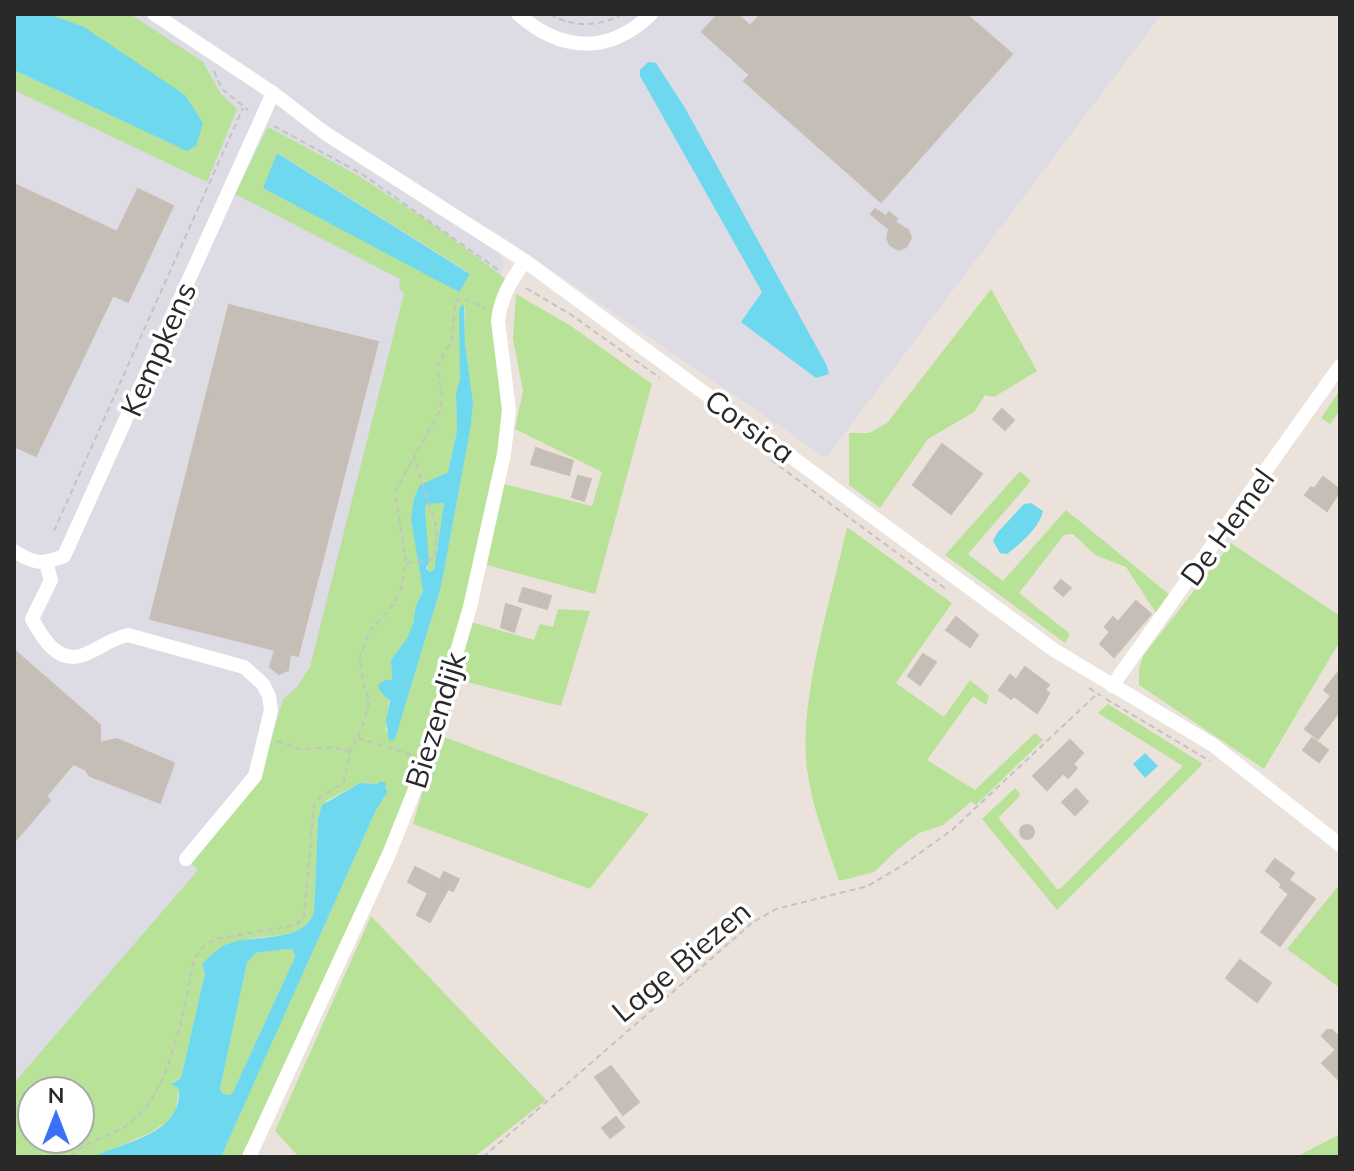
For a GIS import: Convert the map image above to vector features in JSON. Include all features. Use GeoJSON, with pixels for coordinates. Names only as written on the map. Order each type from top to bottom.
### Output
{"type":"FeatureCollection","features":[{"type":"Feature","properties":{"kind":"street","name":"Corsica"},"geometry":{"type":"LineString","coordinates":[[154,14],[273,93],[325,133],[525,261],[1054,650],[1213,745],[1340,845]]}},
{"type":"Feature","properties":{"kind":"street"},"geometry":{"type":"LineString","coordinates":[[518,14],[555,39],[586,45],[614,40],[638,27],[651,14]]}},
{"type":"Feature","properties":{"kind":"street","name":"Kempkens"},"geometry":{"type":"LineString","coordinates":[[46,563],[64,556],[273,93]]}},
{"type":"Feature","properties":{"kind":"street","name":"Biezendijk"},"geometry":{"type":"LineString","coordinates":[[249,1157],[389,854],[425,759],[470,607],[504,454],[509,410],[498,321],[500,303],[525,261]]}},
{"type":"Feature","properties":{"kind":"street","name":"De Hemel"},"geometry":{"type":"LineString","coordinates":[[1112,686],[1340,366]]}},
{"type":"Feature","properties":{"kind":"street"},"geometry":{"type":"LineString","coordinates":[[14,551],[27,560],[46,563],[51,580],[32,619],[53,649],[68,656],[80,656],[128,635],[244,667],[263,684],[271,710],[255,776],[186,859]]}},
{"type":"Feature","properties":{"kind":"path"},"geometry":{"type":"LineString","coordinates":[[550,14],[582,25],[600,24],[623,14]]}},
{"type":"Feature","properties":{"kind":"path"},"geometry":{"type":"LineString","coordinates":[[211,66],[222,89],[243,107],[362,174],[512,279]]}},
{"type":"Feature","properties":{"kind":"path","name":"Kempkens"},"geometry":{"type":"LineString","coordinates":[[54,531],[243,107]]}},
{"type":"Feature","properties":{"kind":"path"},"geometry":{"type":"LineString","coordinates":[[71,1157],[86,1144],[133,1122],[158,1092],[167,1069],[194,959],[200,951],[216,939],[301,922],[306,911],[314,805],[322,796],[344,783],[350,752],[365,720],[369,702],[361,672],[364,643],[369,632],[399,597],[406,563],[395,492],[440,410],[442,396],[437,367],[452,340],[455,301],[464,299],[490,309]]}},
{"type":"Feature","properties":{"kind":"path"},"geometry":{"type":"LineString","coordinates":[[406,563],[431,560],[437,529],[414,457]]}},
{"type":"Feature","properties":{"kind":"path","name":"Lage Biezen"},"geometry":{"type":"LineString","coordinates":[[483,1157],[752,923],[776,909],[868,886],[903,865],[952,830],[1097,694],[1112,686]]}},
{"type":"Feature","properties":{"kind":"path"},"geometry":{"type":"LineString","coordinates":[[264,737],[300,749],[332,747],[350,752]]}},
{"type":"Feature","properties":{"kind":"path"},"geometry":{"type":"LineString","coordinates":[[356,738],[420,757]]}},
{"type":"Feature","properties":{"kind":"shaded area"},"geometry":{"type":"Polygon","coordinates":[[[14,14],[1162,14],[826,458],[491,229],[504,263],[492,311],[477,555],[294,767],[45,1075],[16,1075],[14,1145],[14,14]]]}},
{"type":"Feature","properties":{"kind":"green space"},"geometry":{"type":"Polygon","coordinates":[[[48,14],[130,14],[203,62],[221,94],[237,109],[207,182],[14,90],[14,70],[187,151],[84,28],[48,14]]]}},
{"type":"Feature","properties":{"kind":"green space"},"geometry":{"type":"Polygon","coordinates":[[[268,127],[359,176],[437,227],[506,279],[496,299],[503,427],[475,574],[402,813],[244,1157],[221,1157],[376,810],[388,791],[378,784],[360,783],[326,801],[318,819],[314,912],[309,922],[293,932],[229,945],[214,953],[202,965],[205,973],[181,1078],[172,1082],[179,1089],[176,1110],[170,1120],[148,1134],[93,1157],[14,1157],[16,1081],[16,1155],[96,1155],[96,1075],[21,1075],[198,870],[191,863],[259,782],[283,699],[296,688],[310,667],[404,293],[399,289],[400,279],[235,194],[268,127]],[[278,153],[264,189],[470,273],[278,153]],[[460,307],[457,431],[448,472],[420,485],[423,591],[407,638],[391,660],[392,680],[380,691],[389,698],[386,731],[395,738],[441,587],[471,425],[473,403],[465,344],[465,307],[460,307]]]}},
{"type":"Feature","properties":{"kind":"green space"},"geometry":{"type":"Polygon","coordinates":[[[991,289],[1037,371],[994,397],[985,395],[974,412],[928,439],[880,508],[849,485],[849,433],[869,433],[887,423],[991,289]]]}},
{"type":"Feature","properties":{"kind":"green space"},"geometry":{"type":"Polygon","coordinates":[[[516,294],[571,326],[652,384],[595,594],[487,565],[504,484],[592,506],[602,472],[515,429],[523,391],[513,339],[516,294]]]}},
{"type":"Feature","properties":{"kind":"green space"},"geometry":{"type":"Polygon","coordinates":[[[1340,390],[1340,410],[1330,424],[1321,418],[1340,390]]]}},
{"type":"Feature","properties":{"kind":"green space"},"geometry":{"type":"Polygon","coordinates":[[[1020,471],[1031,481],[968,554],[1003,581],[1066,510],[1170,595],[1156,613],[1126,567],[1095,555],[1073,534],[1064,535],[1019,593],[1070,634],[1065,643],[945,555],[1020,471]]]}},
{"type":"Feature","properties":{"kind":"green space"},"geometry":{"type":"Polygon","coordinates":[[[444,503],[434,570],[428,572],[425,508],[427,504],[444,503]]]}},
{"type":"Feature","properties":{"kind":"green space"},"geometry":{"type":"Polygon","coordinates":[[[847,527],[952,603],[896,683],[944,717],[970,680],[989,696],[986,705],[973,696],[927,760],[975,790],[1035,733],[1043,740],[976,805],[971,802],[943,825],[919,833],[874,872],[839,881],[812,797],[806,741],[812,680],[847,527]]]}},
{"type":"Feature","properties":{"kind":"green space"},"geometry":{"type":"Polygon","coordinates":[[[1231,543],[1340,616],[1340,641],[1264,769],[1139,685],[1143,656],[1231,543]]]}},
{"type":"Feature","properties":{"kind":"green space"},"geometry":{"type":"Polygon","coordinates":[[[558,609],[590,611],[561,706],[455,679],[471,622],[534,640],[540,624],[553,627],[558,609]]]}},
{"type":"Feature","properties":{"kind":"green space"},"geometry":{"type":"Polygon","coordinates":[[[1108,704],[1203,764],[1057,910],[982,819],[1015,788],[1019,797],[999,817],[1000,820],[1060,889],[1183,766],[1098,713],[1108,704]]]}},
{"type":"Feature","properties":{"kind":"green space"},"geometry":{"type":"Polygon","coordinates":[[[439,735],[649,814],[590,889],[413,824],[439,735]]]}},
{"type":"Feature","properties":{"kind":"green space"},"geometry":{"type":"Polygon","coordinates":[[[1340,884],[1340,988],[1287,949],[1340,884]]]}},
{"type":"Feature","properties":{"kind":"green space"},"geometry":{"type":"Polygon","coordinates":[[[371,916],[546,1100],[474,1157],[299,1157],[275,1131],[371,916]]]}},
{"type":"Feature","properties":{"kind":"green space"},"geometry":{"type":"Polygon","coordinates":[[[293,950],[295,957],[233,1092],[223,1094],[220,1090],[247,963],[255,953],[293,950]]]}},
{"type":"Feature","properties":{"kind":"green space"},"geometry":{"type":"Polygon","coordinates":[[[1340,1134],[1340,1157],[1296,1157],[1340,1134]]]}},
{"type":"Feature","properties":{"kind":"water"},"geometry":{"type":"Polygon","coordinates":[[[14,14],[48,14],[84,27],[185,95],[203,123],[196,146],[187,151],[14,70],[14,14]]]}},
{"type":"Feature","properties":{"kind":"water"},"geometry":{"type":"Polygon","coordinates":[[[648,62],[656,63],[685,108],[829,374],[816,378],[741,322],[762,292],[640,76],[640,70],[648,62]]]}},
{"type":"Feature","properties":{"kind":"water"},"geometry":{"type":"Polygon","coordinates":[[[277,153],[470,274],[459,292],[263,188],[277,153]]]}},
{"type":"Feature","properties":{"kind":"water"},"geometry":{"type":"Polygon","coordinates":[[[464,305],[465,344],[473,403],[471,425],[441,587],[395,739],[389,741],[386,720],[390,701],[378,685],[392,680],[391,660],[407,638],[423,591],[411,519],[414,498],[420,485],[448,472],[457,431],[460,307],[464,305]],[[444,503],[427,504],[425,508],[429,562],[426,568],[429,572],[434,570],[444,503]]]}},
{"type":"Feature","properties":{"kind":"water"},"geometry":{"type":"Polygon","coordinates":[[[1031,503],[1043,511],[1038,523],[1007,554],[1000,553],[993,541],[997,533],[1024,504],[1031,503]]]}},
{"type":"Feature","properties":{"kind":"water"},"geometry":{"type":"Polygon","coordinates":[[[1145,753],[1158,766],[1145,778],[1133,764],[1145,753]]]}},
{"type":"Feature","properties":{"kind":"water"},"geometry":{"type":"Polygon","coordinates":[[[381,781],[386,783],[385,789],[388,791],[376,810],[221,1157],[93,1157],[149,1134],[171,1117],[179,1089],[171,1084],[181,1078],[205,973],[202,965],[227,944],[288,934],[308,922],[314,912],[318,819],[322,805],[360,783],[377,784],[381,781]],[[293,950],[255,953],[247,963],[220,1089],[223,1094],[233,1092],[295,957],[293,950]]]}},
{"type":"Feature","properties":{"kind":"building"},"geometry":{"type":"Polygon","coordinates":[[[718,14],[737,14],[750,26],[761,14],[966,14],[1012,54],[881,202],[744,81],[750,75],[702,32],[718,14]]]}},
{"type":"Feature","properties":{"kind":"building"},"geometry":{"type":"Polygon","coordinates":[[[14,184],[117,232],[138,189],[173,206],[128,302],[113,295],[36,456],[14,446],[14,184]]]}},
{"type":"Feature","properties":{"kind":"building"},"geometry":{"type":"Polygon","coordinates":[[[875,209],[886,216],[889,212],[897,219],[895,222],[908,230],[911,238],[906,247],[899,250],[890,245],[887,238],[889,229],[871,214],[875,209]]]}},
{"type":"Feature","properties":{"kind":"building"},"geometry":{"type":"Polygon","coordinates":[[[229,305],[378,342],[298,656],[290,654],[288,670],[279,674],[270,667],[275,650],[150,619],[229,305]]]}},
{"type":"Feature","properties":{"kind":"building"},"geometry":{"type":"Polygon","coordinates":[[[1002,409],[1014,420],[1005,430],[993,419],[1002,409]]]}},
{"type":"Feature","properties":{"kind":"building"},"geometry":{"type":"Polygon","coordinates":[[[942,444],[982,474],[951,514],[913,485],[942,444]]]}},
{"type":"Feature","properties":{"kind":"building"},"geometry":{"type":"Polygon","coordinates":[[[536,448],[573,461],[569,475],[531,464],[536,448]]]}},
{"type":"Feature","properties":{"kind":"building"},"geometry":{"type":"Polygon","coordinates":[[[578,476],[591,479],[584,501],[572,497],[578,476]]]}},
{"type":"Feature","properties":{"kind":"building"},"geometry":{"type":"Polygon","coordinates":[[[1323,477],[1339,492],[1327,511],[1305,495],[1323,477]]]}},
{"type":"Feature","properties":{"kind":"building"},"geometry":{"type":"Polygon","coordinates":[[[1061,580],[1071,588],[1063,596],[1054,588],[1061,580]]]}},
{"type":"Feature","properties":{"kind":"building"},"geometry":{"type":"Polygon","coordinates":[[[523,588],[551,596],[547,609],[519,601],[523,588]]]}},
{"type":"Feature","properties":{"kind":"building"},"geometry":{"type":"Polygon","coordinates":[[[1136,601],[1151,614],[1114,657],[1100,644],[1110,632],[1105,627],[1113,617],[1118,622],[1136,601]]]}},
{"type":"Feature","properties":{"kind":"building"},"geometry":{"type":"Polygon","coordinates":[[[506,604],[521,609],[514,632],[501,627],[506,604]]]}},
{"type":"Feature","properties":{"kind":"building"},"geometry":{"type":"Polygon","coordinates":[[[956,617],[978,635],[970,647],[946,630],[956,617]]]}},
{"type":"Feature","properties":{"kind":"building"},"geometry":{"type":"Polygon","coordinates":[[[14,650],[100,725],[100,743],[117,739],[174,763],[160,803],[90,776],[85,769],[73,764],[46,796],[50,800],[14,842],[14,650]]]}},
{"type":"Feature","properties":{"kind":"building"},"geometry":{"type":"Polygon","coordinates":[[[923,654],[936,662],[920,685],[908,676],[923,654]]]}},
{"type":"Feature","properties":{"kind":"building"},"geometry":{"type":"Polygon","coordinates":[[[1025,667],[1049,685],[1045,690],[1049,693],[1037,713],[1014,696],[1011,699],[999,690],[1010,675],[1016,680],[1025,667]]]}},
{"type":"Feature","properties":{"kind":"building"},"geometry":{"type":"Polygon","coordinates":[[[1340,670],[1340,711],[1318,739],[1305,729],[1331,696],[1324,690],[1340,670]]]}},
{"type":"Feature","properties":{"kind":"building"},"geometry":{"type":"Polygon","coordinates":[[[1312,738],[1328,750],[1319,762],[1303,750],[1312,738]]]}},
{"type":"Feature","properties":{"kind":"building"},"geometry":{"type":"Polygon","coordinates":[[[1070,740],[1083,753],[1073,764],[1077,768],[1068,778],[1063,773],[1047,790],[1033,776],[1070,740]]]}},
{"type":"Feature","properties":{"kind":"building"},"geometry":{"type":"Polygon","coordinates":[[[1076,789],[1088,802],[1075,815],[1062,802],[1076,789]]]}},
{"type":"Feature","properties":{"kind":"building"},"geometry":{"type":"Polygon","coordinates":[[[1027,825],[1034,832],[1027,839],[1020,832],[1027,825]]]}},
{"type":"Feature","properties":{"kind":"building"},"geometry":{"type":"Polygon","coordinates":[[[1275,859],[1294,873],[1289,880],[1315,899],[1280,946],[1261,932],[1289,894],[1266,871],[1275,859]]]}},
{"type":"Feature","properties":{"kind":"building"},"geometry":{"type":"Polygon","coordinates":[[[415,867],[440,880],[444,872],[459,879],[453,891],[448,889],[430,922],[417,915],[428,893],[408,882],[415,867]]]}},
{"type":"Feature","properties":{"kind":"building"},"geometry":{"type":"Polygon","coordinates":[[[1240,960],[1271,983],[1257,1002],[1226,978],[1240,960]]]}},
{"type":"Feature","properties":{"kind":"building"},"geometry":{"type":"Polygon","coordinates":[[[1327,1030],[1332,1030],[1340,1038],[1340,1081],[1322,1063],[1336,1050],[1322,1036],[1327,1030]]]}},
{"type":"Feature","properties":{"kind":"building"},"geometry":{"type":"Polygon","coordinates":[[[611,1066],[639,1102],[623,1115],[595,1077],[611,1066]]]}},
{"type":"Feature","properties":{"kind":"building"},"geometry":{"type":"Polygon","coordinates":[[[616,1117],[624,1127],[610,1138],[602,1128],[616,1117]]]}}]}
